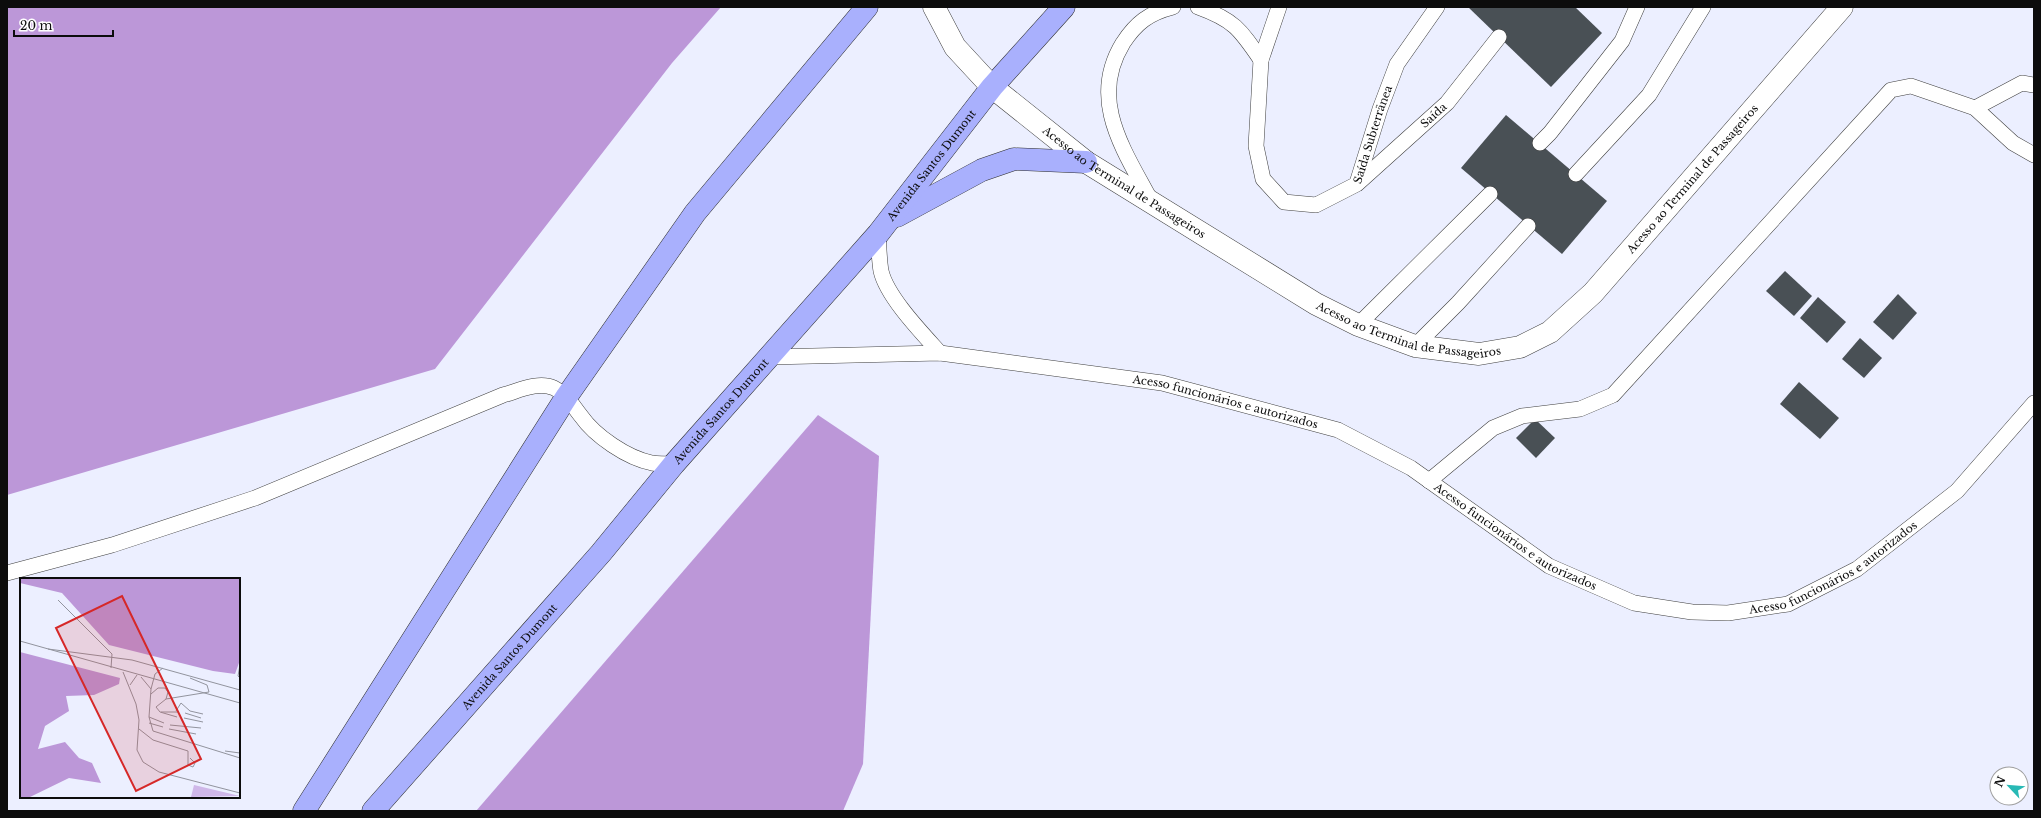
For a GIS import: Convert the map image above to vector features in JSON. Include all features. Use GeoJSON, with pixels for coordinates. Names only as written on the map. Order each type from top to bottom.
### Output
{"type":"FeatureCollection","features":[{"type":"Feature","properties":{"kind":"main road"},"geometry":{"type":"LineString","coordinates":[[304,811],[567,396],[695,213],[867,7]]}},
{"type":"Feature","properties":{"kind":"main road","name":"Avenida Santos Dumont"},"geometry":{"type":"LineString","coordinates":[[373,811],[601,553],[674,464],[770,357],[883,227],[992,87],[1064,7]]}},
{"type":"Feature","properties":{"kind":"main road"},"geometry":{"type":"LineString","coordinates":[[883,227],[982,170],[1014,159],[1086,162]]}},
{"type":"Feature","properties":{"kind":"street","name":"Acesso ao Terminal de Passageiros"},"geometry":{"type":"LineString","coordinates":[[934,7],[955,47],[992,87],[1086,162],[1310,300],[1358,324],[1415,346],[1479,354],[1520,347],[1550,332],[1593,293],[1842,7]]}},
{"type":"Feature","properties":{"kind":"lane"},"geometry":{"type":"LineString","coordinates":[[1151,201],[1115,131],[1109,109],[1108,85],[1117,54],[1130,32],[1143,19],[1173,7]]}},
{"type":"Feature","properties":{"kind":"lane"},"geometry":{"type":"LineString","coordinates":[[1198,7],[1225,18],[1244,34],[1261,60]]}},
{"type":"Feature","properties":{"kind":"lane","name":"Saída Subterränea"},"geometry":{"type":"LineString","coordinates":[[1279,7],[1261,60],[1256,146],[1263,179],[1284,202],[1316,205],[1357,184],[1380,109],[1397,64],[1430,9]]}},
{"type":"Feature","properties":{"kind":"lane"},"geometry":{"type":"LineString","coordinates":[[1540,143],[1550,133],[1622,41],[1637,7]]}},
{"type":"Feature","properties":{"kind":"lane"},"geometry":{"type":"LineString","coordinates":[[1576,174],[1648,95],[1703,7]]}},
{"type":"Feature","properties":{"kind":"lane","name":"Saída"},"geometry":{"type":"LineString","coordinates":[[1357,184],[1447,103],[1499,37]]}},
{"type":"Feature","properties":{"kind":"lane"},"geometry":{"type":"LineString","coordinates":[[1975,108],[2022,83],[2034,85]]}},
{"type":"Feature","properties":{"kind":"lane"},"geometry":{"type":"LineString","coordinates":[[1429,481],[1493,428],[1522,416],[1580,409],[1613,395],[1891,90],[1911,86],[1975,108],[2013,143],[2034,155]]}},
{"type":"Feature","properties":{"kind":"lane"},"geometry":{"type":"LineString","coordinates":[[1358,324],[1490,194]]}},
{"type":"Feature","properties":{"kind":"lane"},"geometry":{"type":"LineString","coordinates":[[1415,346],[1458,303],[1528,226]]}},
{"type":"Feature","properties":{"kind":"lane"},"geometry":{"type":"LineString","coordinates":[[883,227],[881,272],[894,296],[910,320],[940,353]]}},
{"type":"Feature","properties":{"kind":"lane"},"geometry":{"type":"LineString","coordinates":[[770,357],[940,353]]}},
{"type":"Feature","properties":{"kind":"lane","name":"Acesso funcionários e autorizados"},"geometry":{"type":"LineString","coordinates":[[940,353],[1162,383],[1338,430],[1411,468],[1549,566],[1634,603],[1692,612],[1728,613],[1788,604],[1857,569],[1958,491],[2034,403]]}},
{"type":"Feature","properties":{"kind":"lane"},"geometry":{"type":"LineString","coordinates":[[7,573],[112,544],[255,498],[503,395],[540,386],[553,388],[567,396],[582,418],[612,445],[629,454],[652,463],[674,464]]}},
{"type":"Feature","properties":{"kind":"shaded area"},"geometry":{"type":"Polygon","coordinates":[[[7,7],[721,7],[672,63],[435,369],[7,495],[7,7]]]}},
{"type":"Feature","properties":{"kind":"shaded area"},"geometry":{"type":"Polygon","coordinates":[[[818,415],[879,456],[863,764],[843,811],[476,811],[818,415]]]}},
{"type":"Feature","properties":{"kind":"building"},"geometry":{"type":"Polygon","coordinates":[[[1468,7],[1575,7],[1602,33],[1551,87],[1468,7]]]}},
{"type":"Feature","properties":{"kind":"building"},"geometry":{"type":"Polygon","coordinates":[[[1506,115],[1607,201],[1562,254],[1461,168],[1506,115]]]}},
{"type":"Feature","properties":{"kind":"building"},"geometry":{"type":"Polygon","coordinates":[[[1785,271],[1812,296],[1794,316],[1766,291],[1785,271]]]}},
{"type":"Feature","properties":{"kind":"building"},"geometry":{"type":"Polygon","coordinates":[[[1898,294],[1917,313],[1893,340],[1873,322],[1898,294]]]}},
{"type":"Feature","properties":{"kind":"building"},"geometry":{"type":"Polygon","coordinates":[[[1818,297],[1846,322],[1827,343],[1800,318],[1818,297]]]}},
{"type":"Feature","properties":{"kind":"building"},"geometry":{"type":"Polygon","coordinates":[[[1860,338],[1882,358],[1864,378],[1842,359],[1860,338]]]}},
{"type":"Feature","properties":{"kind":"building"},"geometry":{"type":"Polygon","coordinates":[[[1799,382],[1839,418],[1820,439],[1780,404],[1799,382]]]}},
{"type":"Feature","properties":{"kind":"building"},"geometry":{"type":"Polygon","coordinates":[[[1535,419],[1555,438],[1536,458],[1516,438],[1535,419]]]}}]}
